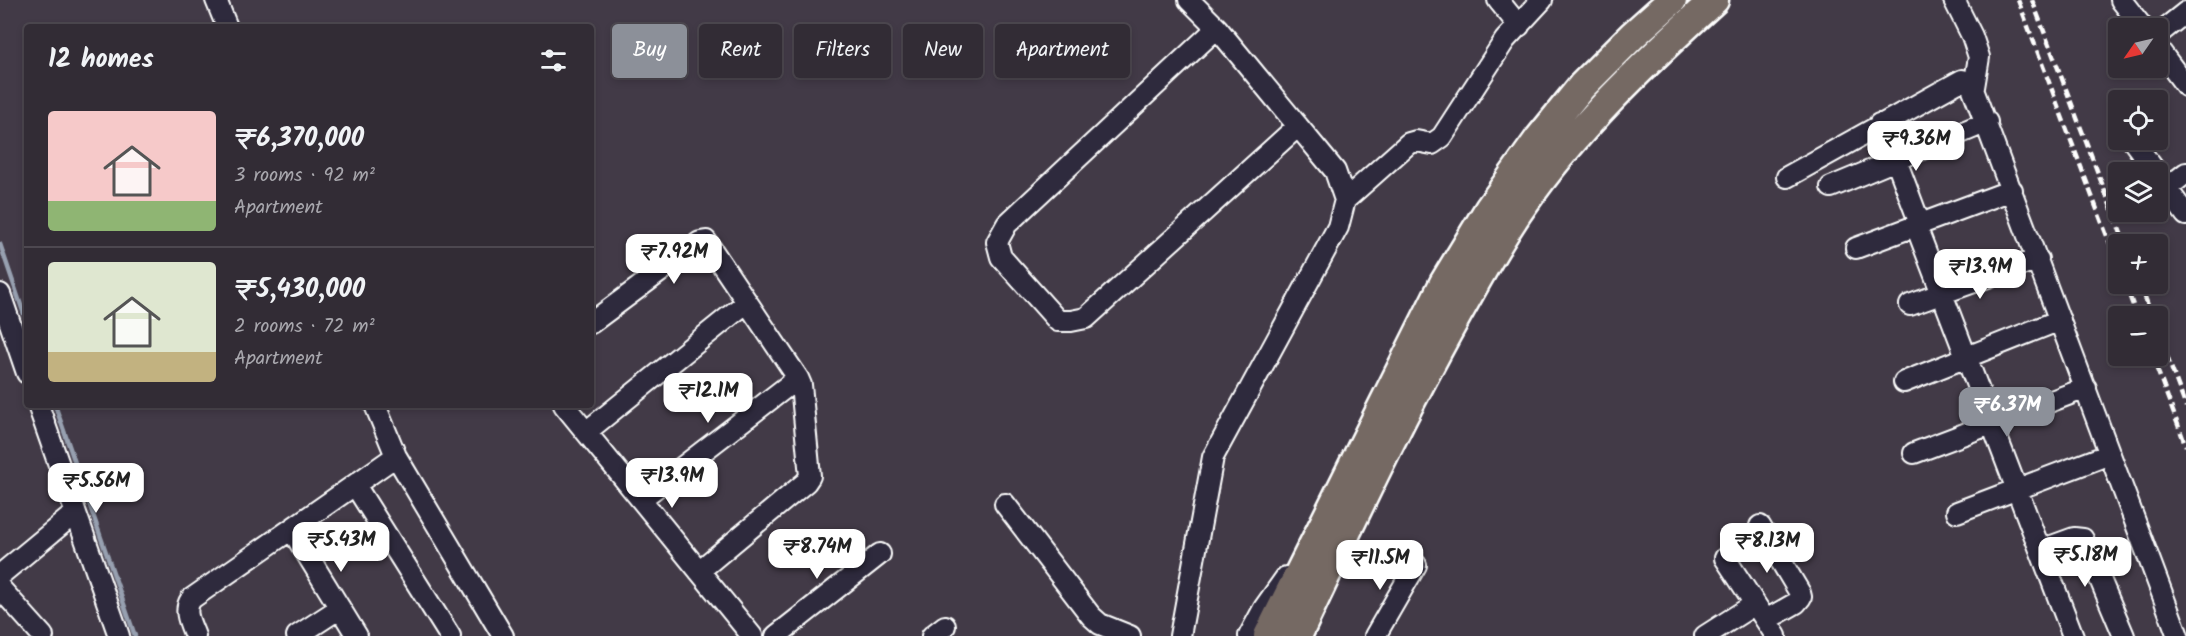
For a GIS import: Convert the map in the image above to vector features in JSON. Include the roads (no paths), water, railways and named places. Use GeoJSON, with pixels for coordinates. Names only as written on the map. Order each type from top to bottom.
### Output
{"type":"FeatureCollection","features":[{"type":"Feature","properties":{"kind":"highway"},"geometry":{"type":"LineString","coordinates":[[1297,636],[1339,521],[1444,283],[1489,209],[1539,138],[1582,86],[1672,0]]}},
{"type":"Feature","properties":{"kind":"highway"},"geometry":{"type":"LineString","coordinates":[[1268,636],[1339,521],[1485,265],[1522,206],[1586,127],[1647,62],[1714,0]]}},
{"type":"Feature","properties":{"kind":"street"},"geometry":{"type":"LineString","coordinates":[[216,0],[226,24]]}},
{"type":"Feature","properties":{"kind":"street"},"geometry":{"type":"LineString","coordinates":[[1180,636],[1213,457],[1338,227],[1345,200],[1335,171],[1217,28],[1189,0]]}},
{"type":"Feature","properties":{"kind":"street"},"geometry":{"type":"LineString","coordinates":[[1498,0],[1519,26]]}},
{"type":"Feature","properties":{"kind":"street"},"geometry":{"type":"LineString","coordinates":[[1345,200],[1409,143],[1416,141],[1432,144],[1442,137],[1501,45],[1542,0]]}},
{"type":"Feature","properties":{"kind":"street"},"geometry":{"type":"LineString","coordinates":[[1954,0],[1972,36],[1979,57],[1974,87]]}},
{"type":"Feature","properties":{"kind":"street"},"geometry":{"type":"LineString","coordinates":[[2121,0],[2135,18]]}},
{"type":"Feature","properties":{"kind":"street"},"geometry":{"type":"LineString","coordinates":[[2168,26],[2186,12]]}},
{"type":"Feature","properties":{"kind":"street"},"geometry":{"type":"LineString","coordinates":[[1217,28],[1007,224],[997,242],[1001,257],[1058,321],[1086,318],[1298,126]]}},
{"type":"Feature","properties":{"kind":"street"},"geometry":{"type":"LineString","coordinates":[[2168,62],[2186,86]]}},
{"type":"Feature","properties":{"kind":"street"},"geometry":{"type":"LineString","coordinates":[[1787,177],[1962,80],[1969,81],[1974,87],[2178,636]]}},
{"type":"Feature","properties":{"kind":"street"},"geometry":{"type":"LineString","coordinates":[[1831,187],[1987,122]]}},
{"type":"Feature","properties":{"kind":"street"},"geometry":{"type":"LineString","coordinates":[[1879,124],[1896,160],[1966,356],[2073,636]]}},
{"type":"Feature","properties":{"kind":"street"},"geometry":{"type":"LineString","coordinates":[[2168,176],[2186,173]]}},
{"type":"Feature","properties":{"kind":"street"},"geometry":{"type":"LineString","coordinates":[[2168,189],[2186,215]]}},
{"type":"Feature","properties":{"kind":"street"},"geometry":{"type":"LineString","coordinates":[[1857,248],[2012,190]]}},
{"type":"Feature","properties":{"kind":"street"},"geometry":{"type":"LineString","coordinates":[[594,321],[703,241],[708,243],[801,385],[810,476],[806,482],[699,571]]}},
{"type":"Feature","properties":{"kind":"street"},"geometry":{"type":"LineString","coordinates":[[1910,305],[2038,259]]}},
{"type":"Feature","properties":{"kind":"street"},"geometry":{"type":"LineString","coordinates":[[0,294],[24,364]]}},
{"type":"Feature","properties":{"kind":"street"},"geometry":{"type":"LineString","coordinates":[[586,432],[747,302]]}},
{"type":"Feature","properties":{"kind":"street"},"geometry":{"type":"LineString","coordinates":[[1904,382],[2060,320]]}},
{"type":"Feature","properties":{"kind":"street"},"geometry":{"type":"LineString","coordinates":[[641,499],[798,378]]}},
{"type":"Feature","properties":{"kind":"street"},"geometry":{"type":"LineString","coordinates":[[1914,453],[2086,388]]}},
{"type":"Feature","properties":{"kind":"street"},"geometry":{"type":"LineString","coordinates":[[39,408],[119,636]]}},
{"type":"Feature","properties":{"kind":"street"},"geometry":{"type":"LineString","coordinates":[[376,408],[396,456],[502,636]]}},
{"type":"Feature","properties":{"kind":"street"},"geometry":{"type":"LineString","coordinates":[[566,408],[752,636]]}},
{"type":"Feature","properties":{"kind":"street"},"geometry":{"type":"LineString","coordinates":[[1957,512],[2110,454]]}},
{"type":"Feature","properties":{"kind":"street"},"geometry":{"type":"LineString","coordinates":[[195,636],[187,614],[187,607],[191,599],[396,456]]}},
{"type":"Feature","properties":{"kind":"street"},"geometry":{"type":"LineString","coordinates":[[355,485],[450,636]]}},
{"type":"Feature","properties":{"kind":"street"},"geometry":{"type":"LineString","coordinates":[[1005,504],[1091,616],[1100,624],[1130,636]]}},
{"type":"Feature","properties":{"kind":"street"},"geometry":{"type":"LineString","coordinates":[[0,575],[75,513]]}},
{"type":"Feature","properties":{"kind":"street"},"geometry":{"type":"LineString","coordinates":[[1249,636],[1264,608],[1339,521]]}},
{"type":"Feature","properties":{"kind":"street"},"geometry":{"type":"LineString","coordinates":[[1309,636],[1339,521]]}},
{"type":"Feature","properties":{"kind":"street"},"geometry":{"type":"LineString","coordinates":[[1725,558],[1771,628],[1801,597],[1760,526]]}},
{"type":"Feature","properties":{"kind":"street"},"geometry":{"type":"LineString","coordinates":[[292,530],[357,636]]}},
{"type":"Feature","properties":{"kind":"street"},"geometry":{"type":"LineString","coordinates":[[2041,550],[2074,538],[2083,539],[2124,636]]}},
{"type":"Feature","properties":{"kind":"street"},"geometry":{"type":"LineString","coordinates":[[776,636],[880,554]]}},
{"type":"Feature","properties":{"kind":"street"},"geometry":{"type":"LineString","coordinates":[[1376,636],[1416,565]]}},
{"type":"Feature","properties":{"kind":"street"},"geometry":{"type":"LineString","coordinates":[[0,588],[42,636]]}},
{"type":"Feature","properties":{"kind":"street"},"geometry":{"type":"LineString","coordinates":[[1705,636],[1755,604]]}},
{"type":"Feature","properties":{"kind":"street"},"geometry":{"type":"LineString","coordinates":[[297,636],[340,608]]}},
{"type":"Feature","properties":{"kind":"waterway"},"geometry":{"type":"LineString","coordinates":[[0,244],[24,314]]}},
{"type":"Feature","properties":{"kind":"waterway"},"geometry":{"type":"LineString","coordinates":[[56,408],[135,636]]}},
{"type":"Feature","properties":{"kind":"railway"},"geometry":{"type":"LineString","coordinates":[[2018,0],[2108,238]]}},
{"type":"Feature","properties":{"kind":"railway"},"geometry":{"type":"LineString","coordinates":[[2032,0],[2121,234]]}},
{"type":"Feature","properties":{"kind":"railway"},"geometry":{"type":"LineString","coordinates":[[2129,294],[2133,306]]}},
{"type":"Feature","properties":{"kind":"railway"},"geometry":{"type":"LineString","coordinates":[[2144,294],[2148,306]]}},
{"type":"Feature","properties":{"kind":"railway"},"geometry":{"type":"LineString","coordinates":[[2168,359],[2186,407]]}},
{"type":"Feature","properties":{"kind":"railway"},"geometry":{"type":"LineString","coordinates":[[2156,366],[2186,446]]}}]}
